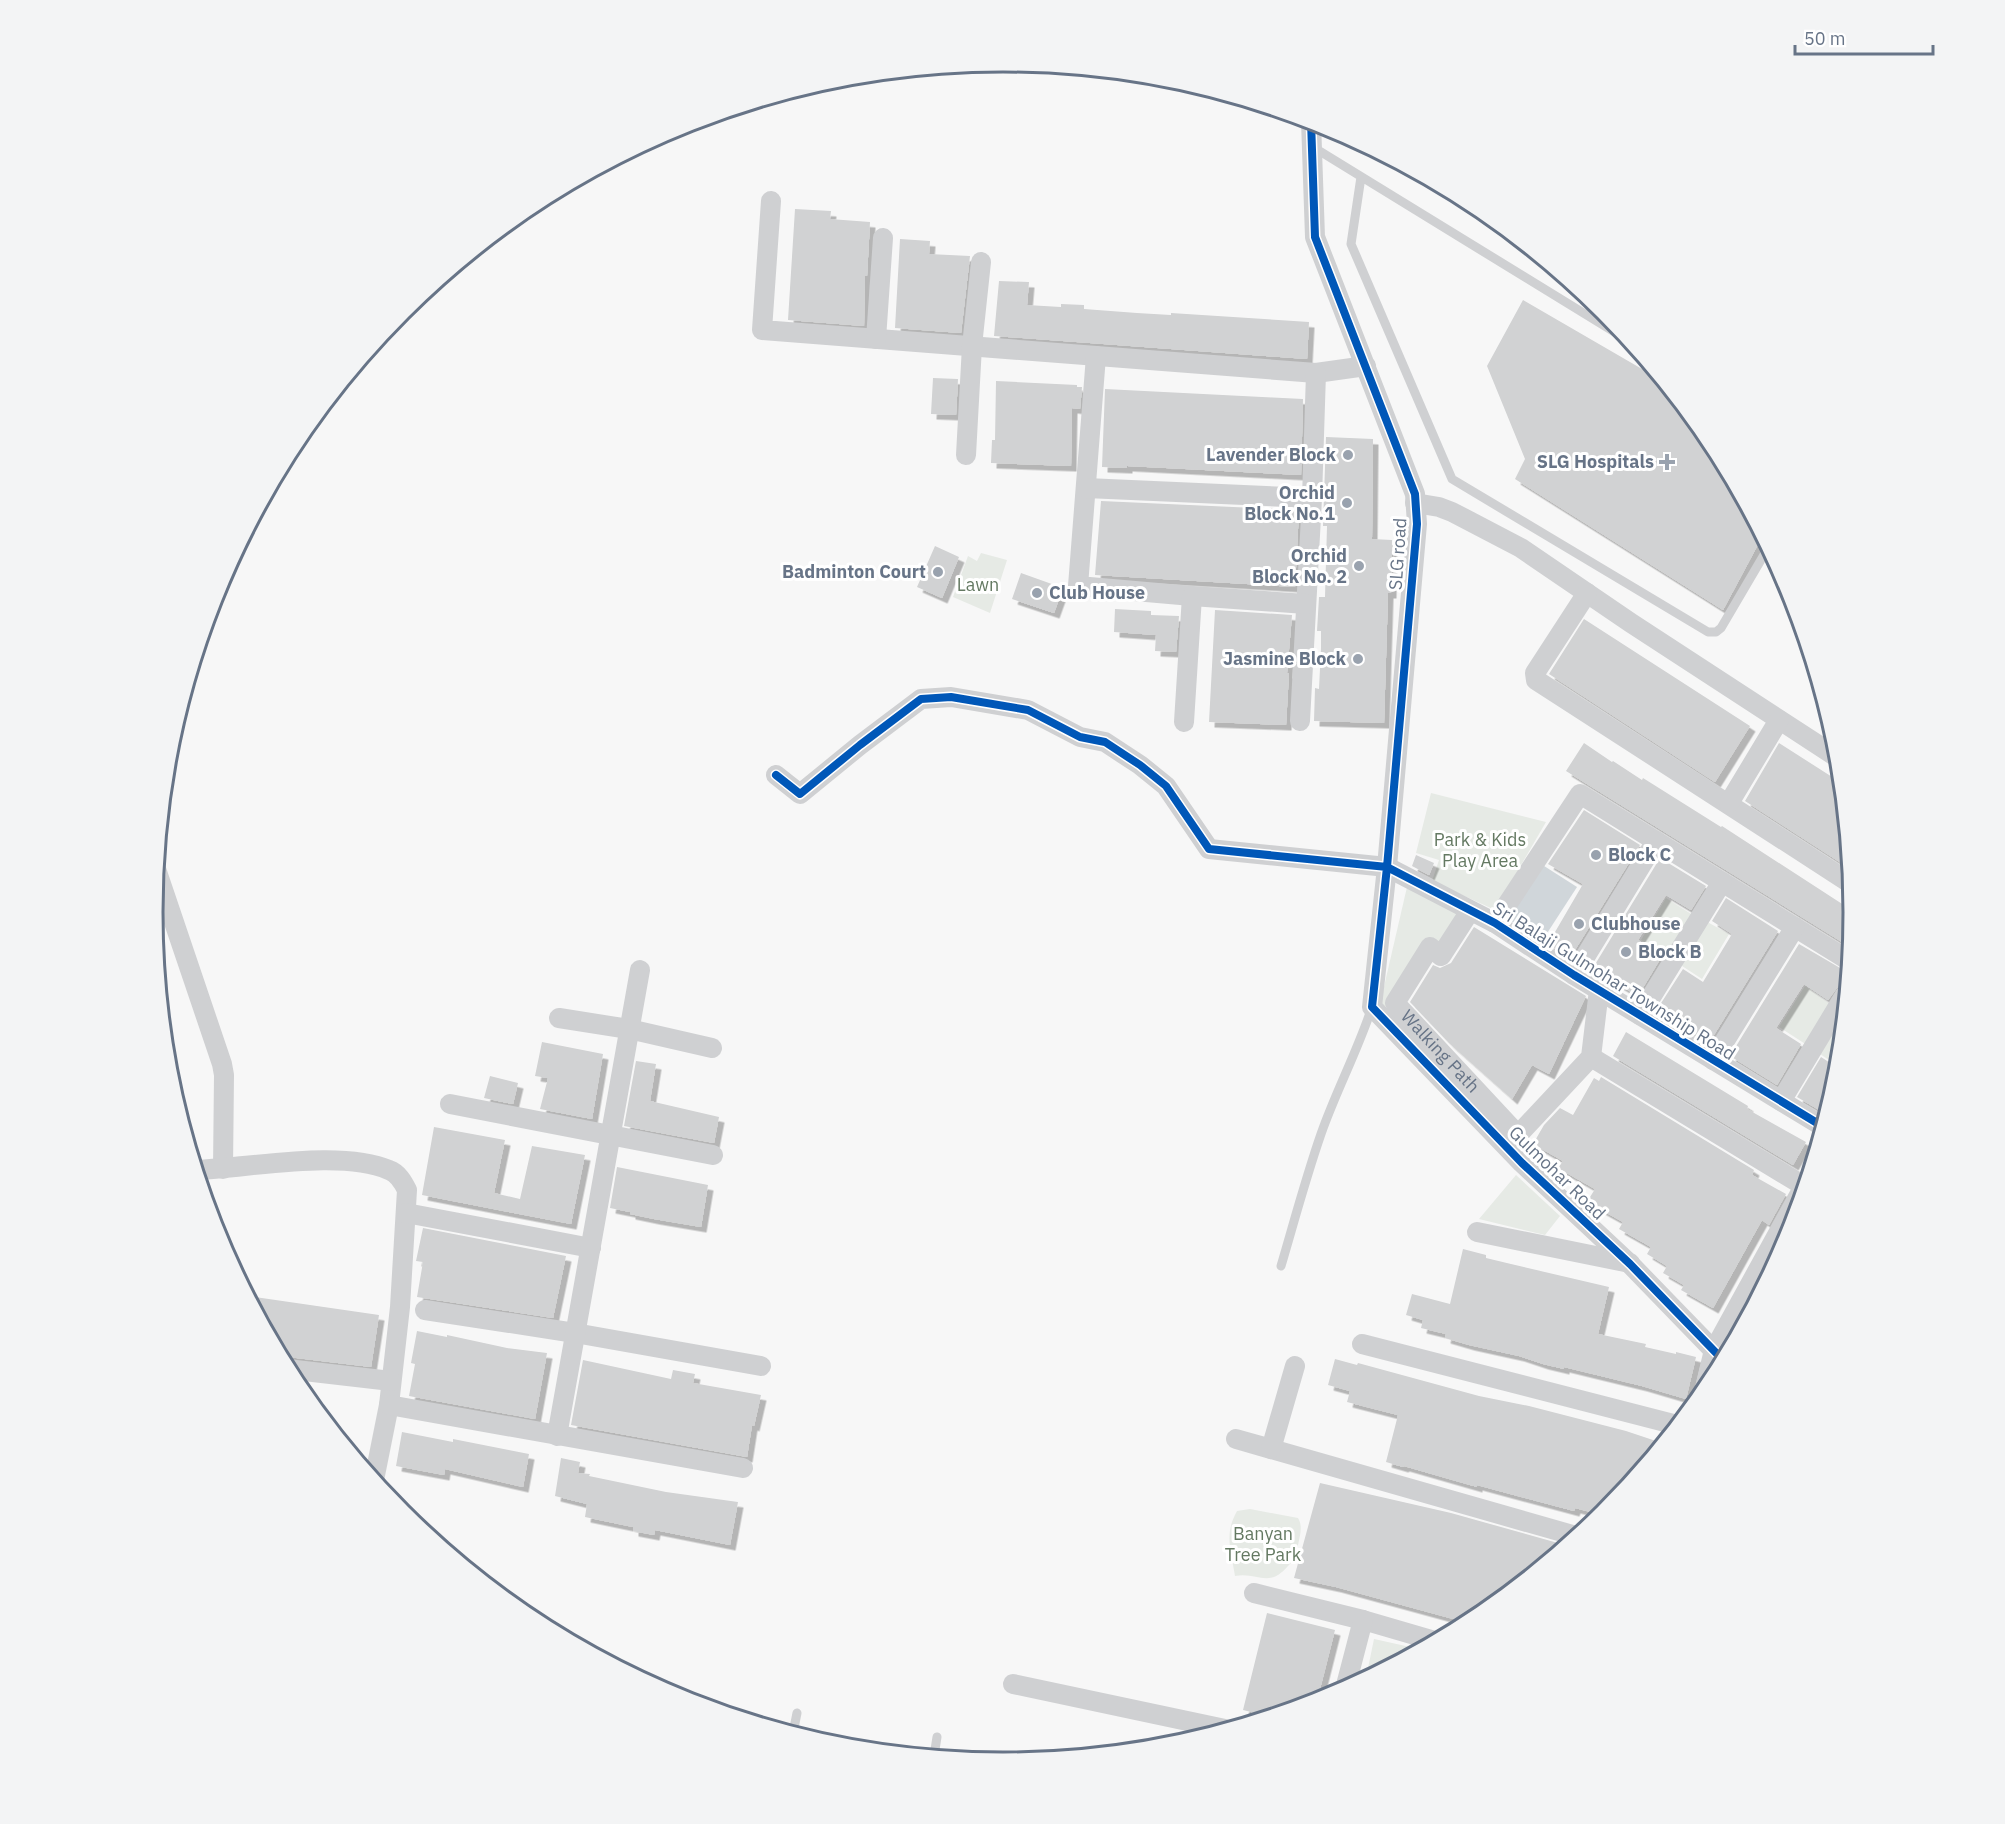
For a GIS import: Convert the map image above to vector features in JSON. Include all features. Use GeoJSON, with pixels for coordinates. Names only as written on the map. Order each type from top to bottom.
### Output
{"type":"FeatureCollection","features":[{"type":"Feature","properties":{"kind":"street","name":"SLG road"},"geometry":{"type":"LineString","coordinates":[[1311,131],[1315,237],[1415,494],[1416,536],[1387,867],[1372,1007]]}},
{"type":"Feature","properties":{"kind":"street"},"geometry":{"type":"LineString","coordinates":[[771,201],[762,330],[1316,373],[1366,366]]}},
{"type":"Feature","properties":{"kind":"street"},"geometry":{"type":"LineString","coordinates":[[876,339],[883,238]]}},
{"type":"Feature","properties":{"kind":"street"},"geometry":{"type":"LineString","coordinates":[[966,455],[972,346],[981,262]]}},
{"type":"Feature","properties":{"kind":"street"},"geometry":{"type":"LineString","coordinates":[[1096,356],[1078,586],[1306,604]]}},
{"type":"Feature","properties":{"kind":"street"},"geometry":{"type":"LineString","coordinates":[[1300,722],[1316,373]]}},
{"type":"Feature","properties":{"kind":"street"},"geometry":{"type":"LineString","coordinates":[[1086,488],[1312,498]]}},
{"type":"Feature","properties":{"kind":"street"},"geometry":{"type":"LineString","coordinates":[[1415,502],[1452,512],[1521,548],[1826,751]]}},
{"type":"Feature","properties":{"kind":"street"},"geometry":{"type":"LineString","coordinates":[[1587,593],[1535,673],[1536,680],[1842,878]]}},
{"type":"Feature","properties":{"kind":"street"},"geometry":{"type":"LineString","coordinates":[[1184,722],[1192,596]]}},
{"type":"Feature","properties":{"kind":"street"},"geometry":{"type":"LineString","coordinates":[[776,775],[800,794],[921,699],[951,697],[1029,710],[1080,737],[1105,742],[1140,765],[1166,786],[1209,849],[1387,867]]}},
{"type":"Feature","properties":{"kind":"street"},"geometry":{"type":"LineString","coordinates":[[1729,803],[1779,720]]}},
{"type":"Feature","properties":{"kind":"street","name":"Sri Balaji Gulmohar Township Road"},"geometry":{"type":"LineString","coordinates":[[1495,923],[1580,794],[1841,956]]}},
{"type":"Feature","properties":{"kind":"street"},"geometry":{"type":"LineString","coordinates":[[1575,975],[1656,841]]}},
{"type":"Feature","properties":{"kind":"street","name":"Sri Balaji Gulmohar Township Road"},"geometry":{"type":"LineString","coordinates":[[1387,867],[1495,923],[1599,990],[1816,1122]]}},
{"type":"Feature","properties":{"kind":"street"},"geometry":{"type":"LineString","coordinates":[[1640,1015],[1722,882]]}},
{"type":"Feature","properties":{"kind":"street"},"geometry":{"type":"LineString","coordinates":[[163,891],[222,1064],[224,1075],[223,1169]]}},
{"type":"Feature","properties":{"kind":"street","name":"Walking Path"},"geometry":{"type":"LineString","coordinates":[[1470,911],[1441,956],[1430,947],[1395,1003],[1514,1142]]}},
{"type":"Feature","properties":{"kind":"street"},"geometry":{"type":"LineString","coordinates":[[1713,1060],[1795,927]]}},
{"type":"Feature","properties":{"kind":"street"},"geometry":{"type":"LineString","coordinates":[[557,1436],[640,970]]}},
{"type":"Feature","properties":{"kind":"street"},"geometry":{"type":"LineString","coordinates":[[1514,1142],[1591,1057],[1599,990]]}},
{"type":"Feature","properties":{"kind":"street","name":"Gulmohar Road"},"geometry":{"type":"LineString","coordinates":[[1372,1007],[1514,1142],[1522,1163],[1630,1263],[1717,1354]]}},
{"type":"Feature","properties":{"kind":"street"},"geometry":{"type":"LineString","coordinates":[[1781,1101],[1837,1008]]}},
{"type":"Feature","properties":{"kind":"street"},"geometry":{"type":"LineString","coordinates":[[559,1018],[630,1029],[712,1048]]}},
{"type":"Feature","properties":{"kind":"street"},"geometry":{"type":"LineString","coordinates":[[1591,1057],[1798,1183]]}},
{"type":"Feature","properties":{"kind":"street"},"geometry":{"type":"LineString","coordinates":[[450,1104],[713,1155]]}},
{"type":"Feature","properties":{"kind":"street"},"geometry":{"type":"LineString","coordinates":[[203,1170],[349,1160],[389,1170],[398,1176],[407,1190],[400,1307],[389,1405],[376,1471]]}},
{"type":"Feature","properties":{"kind":"street"},"geometry":{"type":"LineString","coordinates":[[406,1213],[591,1248]]}},
{"type":"Feature","properties":{"kind":"street"},"geometry":{"type":"LineString","coordinates":[[1477,1232],[1630,1263]]}},
{"type":"Feature","properties":{"kind":"street"},"geometry":{"type":"LineString","coordinates":[[425,1310],[575,1333],[760,1366]]}},
{"type":"Feature","properties":{"kind":"street"},"geometry":{"type":"LineString","coordinates":[[1362,1344],[1669,1423]]}},
{"type":"Feature","properties":{"kind":"street"},"geometry":{"type":"LineString","coordinates":[[1271,1449],[1295,1366]]}},
{"type":"Feature","properties":{"kind":"street"},"geometry":{"type":"LineString","coordinates":[[299,1370],[391,1381]]}},
{"type":"Feature","properties":{"kind":"street"},"geometry":{"type":"LineString","coordinates":[[389,1405],[743,1468]]}},
{"type":"Feature","properties":{"kind":"street"},"geometry":{"type":"LineString","coordinates":[[1236,1439],[1567,1533]]}},
{"type":"Feature","properties":{"kind":"street"},"geometry":{"type":"LineString","coordinates":[[1254,1593],[1364,1620],[1425,1638]]}},
{"type":"Feature","properties":{"kind":"street"},"geometry":{"type":"LineString","coordinates":[[1348,1677],[1364,1620]]}},
{"type":"Feature","properties":{"kind":"street"},"geometry":{"type":"LineString","coordinates":[[1013,1684],[1209,1726]]}},
{"type":"Feature","properties":{"kind":"lane"},"geometry":{"type":"LineString","coordinates":[[1311,146],[1602,325]]}},
{"type":"Feature","properties":{"kind":"lane"},"geometry":{"type":"LineString","coordinates":[[1361,177],[1351,244],[1452,479],[1708,632],[1716,632],[1721,628],[1763,556]]}},
{"type":"Feature","properties":{"kind":"lane"},"geometry":{"type":"LineString","coordinates":[[1281,1266],[1321,1135],[1372,1007]]}},
{"type":"Feature","properties":{"kind":"lane"},"geometry":{"type":"LineString","coordinates":[[795,1725],[797,1713]]}},
{"type":"Feature","properties":{"kind":"lane"},"geometry":{"type":"LineString","coordinates":[[935,1749],[937,1737]]}},
{"type":"Feature","properties":{"kind":"green space","name":"Lawn"},"geometry":{"type":"Polygon","coordinates":[[[981,553],[1007,560],[990,613],[953,597],[968,556],[977,561],[981,553]]]}},
{"type":"Feature","properties":{"kind":"green space","name":"Park & Kids Play Area"},"geometry":{"type":"Polygon","coordinates":[[[1431,793],[1546,822],[1495,910],[1432,881],[1439,860],[1416,853],[1431,793]]]}},
{"type":"Feature","properties":{"kind":"green space"},"geometry":{"type":"Polygon","coordinates":[[[1407,887],[1464,916],[1389,1008],[1380,1004],[1407,887]]]}},
{"type":"Feature","properties":{"kind":"green space"},"geometry":{"type":"Polygon","coordinates":[[[1666,898],[1696,917],[1671,959],[1641,940],[1666,898]]]}},
{"type":"Feature","properties":{"kind":"green space"},"geometry":{"type":"Polygon","coordinates":[[[1702,919],[1729,934],[1702,979],[1676,962],[1702,919]]]}},
{"type":"Feature","properties":{"kind":"green space"},"geometry":{"type":"Polygon","coordinates":[[[1805,986],[1833,1006],[1810,1047],[1779,1027],[1805,986]]]}},
{"type":"Feature","properties":{"kind":"green space"},"geometry":{"type":"Polygon","coordinates":[[[1835,1021],[1829,1060],[1814,1050],[1835,1021]]]}},
{"type":"Feature","properties":{"kind":"green space"},"geometry":{"type":"Polygon","coordinates":[[[1516,1175],[1560,1216],[1545,1235],[1479,1219],[1516,1175]]]}},
{"type":"Feature","properties":{"kind":"green space","name":"Banyan Tree Park"},"geometry":{"type":"Polygon","coordinates":[[[1250,1509],[1298,1518],[1300,1521],[1301,1531],[1295,1557],[1275,1577],[1235,1576],[1230,1543],[1231,1527],[1237,1511],[1250,1509]]]}},
{"type":"Feature","properties":{"kind":"green space"},"geometry":{"type":"Polygon","coordinates":[[[1374,1639],[1409,1647],[1374,1665],[1368,1668],[1374,1639]]]}},
{"type":"Feature","properties":{"kind":"shaded area"},"geometry":{"type":"Polygon","coordinates":[[[1541,864],[1577,887],[1542,941],[1506,918],[1541,864]]]}},
{"type":"Feature","properties":{"kind":"building"},"geometry":{"type":"Polygon","coordinates":[[[795,209],[831,211],[830,219],[870,222],[867,276],[865,276],[864,326],[788,320],[795,209]]]}},
{"type":"Feature","properties":{"kind":"building"},"geometry":{"type":"Polygon","coordinates":[[[900,239],[930,241],[929,254],[970,256],[961,333],[895,328],[900,239]]]}},
{"type":"Feature","properties":{"kind":"building"},"geometry":{"type":"Polygon","coordinates":[[[999,281],[1029,282],[1027,305],[1061,307],[1061,304],[1084,305],[1084,309],[1309,322],[1307,359],[994,336],[999,281]]]}},
{"type":"Feature","properties":{"kind":"building"},"geometry":{"type":"Polygon","coordinates":[[[1523,300],[1644,370],[1701,445],[1758,544],[1723,610],[1515,479],[1525,459],[1487,366],[1523,300]]]}},
{"type":"Feature","properties":{"kind":"building"},"geometry":{"type":"Polygon","coordinates":[[[933,378],[958,379],[956,415],[931,414],[933,378]]]}},
{"type":"Feature","properties":{"kind":"building"},"geometry":{"type":"Polygon","coordinates":[[[996,381],[1082,387],[1080,409],[1072,408],[1071,466],[991,463],[992,440],[995,440],[996,381]]]}},
{"type":"Feature","properties":{"kind":"building"},"geometry":{"type":"Polygon","coordinates":[[[1105,389],[1303,399],[1301,475],[1127,466],[1127,468],[1102,467],[1105,389]]]}},
{"type":"Feature","properties":{"kind":"building"},"geometry":{"type":"Polygon","coordinates":[[[1326,437],[1373,439],[1372,539],[1392,540],[1384,723],[1314,721],[1315,688],[1319,689],[1321,648],[1321,631],[1317,631],[1319,597],[1325,597],[1327,526],[1323,526],[1326,437]]]}},
{"type":"Feature","properties":{"kind":"building"},"geometry":{"type":"Polygon","coordinates":[[[1101,501],[1299,510],[1295,587],[1095,575],[1101,501]]]}},
{"type":"Feature","properties":{"kind":"building","name":"Badminton Court"},"geometry":{"type":"Polygon","coordinates":[[[935,546],[959,557],[942,598],[917,587],[935,546]]]}},
{"type":"Feature","properties":{"kind":"building","name":"Club House"},"geometry":{"type":"Polygon","coordinates":[[[1021,573],[1063,588],[1054,613],[1012,599],[1021,573]]]}},
{"type":"Feature","properties":{"kind":"building"},"geometry":{"type":"Polygon","coordinates":[[[1115,609],[1151,611],[1151,615],[1179,616],[1176,652],[1155,651],[1156,635],[1114,632],[1115,609]]]}},
{"type":"Feature","properties":{"kind":"building"},"geometry":{"type":"Polygon","coordinates":[[[1215,610],[1292,615],[1287,673],[1289,673],[1286,725],[1209,722],[1215,610]]]}},
{"type":"Feature","properties":{"kind":"building"},"geometry":{"type":"Polygon","coordinates":[[[1584,619],[1750,726],[1715,782],[1549,674],[1584,619]]]}},
{"type":"Feature","properties":{"kind":"building"},"geometry":{"type":"Polygon","coordinates":[[[1584,743],[1612,762],[1722,826],[1843,904],[1842,942],[1566,771],[1584,743]]]}},
{"type":"Feature","properties":{"kind":"building"},"geometry":{"type":"Polygon","coordinates":[[[1779,743],[1831,776],[1841,863],[1745,801],[1779,743]]]}},
{"type":"Feature","properties":{"kind":"building","name":"Block C"},"geometry":{"type":"Polygon","coordinates":[[[1584,810],[1640,845],[1570,958],[1548,944],[1583,884],[1548,864],[1584,810]]]}},
{"type":"Feature","properties":{"kind":"building"},"geometry":{"type":"Polygon","coordinates":[[[1416,855],[1434,863],[1429,875],[1412,866],[1416,855]]]}},
{"type":"Feature","properties":{"kind":"building"},"geometry":{"type":"Polygon","coordinates":[[[1660,858],[1706,886],[1691,910],[1666,895],[1638,940],[1662,956],[1638,996],[1599,973],[1598,975],[1591,971],[1660,858]]]}},
{"type":"Feature","properties":{"kind":"building"},"geometry":{"type":"Polygon","coordinates":[[[1726,898],[1778,931],[1709,1043],[1656,1011],[1683,969],[1703,982],[1732,934],[1712,921],[1726,898]]]}},
{"type":"Feature","properties":{"kind":"building"},"geometry":{"type":"Polygon","coordinates":[[[1474,927],[1586,996],[1549,1074],[1532,1065],[1512,1099],[1449,1043],[1410,1002],[1433,965],[1440,968],[1451,963],[1474,927]]]}},
{"type":"Feature","properties":{"kind":"building"},"geometry":{"type":"Polygon","coordinates":[[[1799,944],[1841,968],[1839,985],[1828,1000],[1804,984],[1776,1028],[1801,1044],[1777,1085],[1730,1056],[1799,944]]]}},
{"type":"Feature","properties":{"kind":"building"},"geometry":{"type":"Polygon","coordinates":[[[1626,1032],[1748,1106],[1747,1109],[1806,1142],[1793,1165],[1613,1056],[1626,1032]]]}},
{"type":"Feature","properties":{"kind":"building"},"geometry":{"type":"Polygon","coordinates":[[[542,1042],[603,1054],[592,1119],[540,1109],[548,1078],[535,1076],[542,1042]]]}},
{"type":"Feature","properties":{"kind":"building"},"geometry":{"type":"Polygon","coordinates":[[[1821,1057],[1828,1062],[1818,1110],[1797,1097],[1821,1057]]]}},
{"type":"Feature","properties":{"kind":"building"},"geometry":{"type":"Polygon","coordinates":[[[636,1061],[656,1064],[650,1101],[719,1117],[714,1143],[624,1126],[636,1061]]]}},
{"type":"Feature","properties":{"kind":"building"},"geometry":{"type":"Polygon","coordinates":[[[490,1076],[518,1083],[513,1104],[484,1098],[490,1076]]]}},
{"type":"Feature","properties":{"kind":"building"},"geometry":{"type":"Polygon","coordinates":[[[1601,1077],[1754,1170],[1752,1175],[1786,1194],[1769,1225],[1762,1220],[1713,1308],[1681,1290],[1684,1285],[1663,1273],[1667,1266],[1647,1254],[1651,1247],[1619,1229],[1623,1222],[1587,1202],[1595,1189],[1558,1168],[1563,1161],[1533,1144],[1544,1125],[1560,1108],[1573,1115],[1594,1078],[1599,1081],[1601,1077]]]}},
{"type":"Feature","properties":{"kind":"building"},"geometry":{"type":"Polygon","coordinates":[[[434,1127],[505,1140],[494,1193],[520,1199],[532,1146],[585,1155],[571,1224],[422,1195],[434,1127]]]}},
{"type":"Feature","properties":{"kind":"building"},"geometry":{"type":"Polygon","coordinates":[[[617,1167],[708,1185],[701,1227],[610,1208],[617,1167]]]}},
{"type":"Feature","properties":{"kind":"building"},"geometry":{"type":"Polygon","coordinates":[[[423,1228],[566,1256],[553,1318],[417,1297],[423,1262],[416,1261],[423,1228]]]}},
{"type":"Feature","properties":{"kind":"building"},"geometry":{"type":"Polygon","coordinates":[[[1463,1249],[1486,1255],[1486,1258],[1609,1287],[1598,1334],[1646,1344],[1645,1347],[1696,1357],[1686,1399],[1642,1386],[1469,1345],[1445,1338],[1446,1334],[1421,1328],[1423,1320],[1406,1315],[1412,1294],[1450,1304],[1463,1249]]]}},
{"type":"Feature","properties":{"kind":"building"},"geometry":{"type":"Polygon","coordinates":[[[256,1297],[379,1315],[371,1367],[291,1357],[256,1297]]]}},
{"type":"Feature","properties":{"kind":"building"},"geometry":{"type":"Polygon","coordinates":[[[417,1331],[547,1353],[535,1419],[409,1396],[415,1364],[411,1363],[417,1331]]]}},
{"type":"Feature","properties":{"kind":"building"},"geometry":{"type":"Polygon","coordinates":[[[1335,1359],[1357,1365],[1358,1363],[1479,1396],[1529,1406],[1655,1441],[1634,1466],[1590,1512],[1575,1508],[1574,1511],[1386,1462],[1398,1415],[1347,1402],[1350,1391],[1328,1385],[1335,1359]]]}},
{"type":"Feature","properties":{"kind":"building"},"geometry":{"type":"Polygon","coordinates":[[[583,1360],[671,1379],[673,1370],[695,1374],[693,1383],[761,1395],[754,1426],[752,1425],[747,1457],[571,1425],[583,1360]]]}},
{"type":"Feature","properties":{"kind":"building"},"geometry":{"type":"Polygon","coordinates":[[[402,1432],[453,1442],[453,1439],[529,1454],[523,1487],[445,1469],[444,1475],[396,1466],[402,1432]]]}},
{"type":"Feature","properties":{"kind":"building"},"geometry":{"type":"Polygon","coordinates":[[[561,1458],[580,1462],[578,1473],[590,1474],[589,1476],[666,1492],[738,1502],[730,1545],[655,1530],[654,1535],[633,1531],[633,1527],[585,1517],[587,1504],[555,1496],[561,1458]]]}},
{"type":"Feature","properties":{"kind":"building"},"geometry":{"type":"Polygon","coordinates":[[[1320,1483],[1451,1513],[1557,1543],[1514,1578],[1454,1619],[1294,1578],[1320,1483]]]}},
{"type":"Feature","properties":{"kind":"building"},"geometry":{"type":"Polygon","coordinates":[[[1267,1613],[1335,1630],[1320,1690],[1254,1713],[1243,1710],[1267,1613]]]}},
{"type":"Feature","properties":{"kind":"cycle path"},"geometry":{"type":"LineString","coordinates":[[1311,131],[1315,237],[1415,494],[1417,524],[1387,867],[1372,1007],[1522,1163],[1630,1264],[1717,1354]]}},
{"type":"Feature","properties":{"kind":"cycle path"},"geometry":{"type":"LineString","coordinates":[[776,775],[800,794],[921,699],[951,697],[1028,710],[1080,737],[1105,742],[1140,765],[1166,786],[1209,849],[1387,867],[1495,923],[1574,975],[1816,1122]]}},
{"type":"Feature","properties":{"kind":"place","name":"Lavender Block"},"geometry":{"type":"Point","coordinates":[1348,455]}},
{"type":"Feature","properties":{"kind":"place","name":"SLG Hospitals"},"geometry":{"type":"Point","coordinates":[1667,462]}},
{"type":"Feature","properties":{"kind":"place","name":"Orchid Block No.1"},"geometry":{"type":"Point","coordinates":[1347,503]}},
{"type":"Feature","properties":{"kind":"place","name":"Orchid Block No. 2"},"geometry":{"type":"Point","coordinates":[1359,566]}},
{"type":"Feature","properties":{"kind":"place","name":"Badminton Court"},"geometry":{"type":"Point","coordinates":[938,572]}},
{"type":"Feature","properties":{"kind":"place","name":"Club House"},"geometry":{"type":"Point","coordinates":[1037,593]}},
{"type":"Feature","properties":{"kind":"place","name":"Jasmine Block"},"geometry":{"type":"Point","coordinates":[1358,659]}},
{"type":"Feature","properties":{"kind":"place","name":"Block C"},"geometry":{"type":"Point","coordinates":[1596,855]}},
{"type":"Feature","properties":{"kind":"place","name":"Clubhouse"},"geometry":{"type":"Point","coordinates":[1579,924]}},
{"type":"Feature","properties":{"kind":"place","name":"Block B"},"geometry":{"type":"Point","coordinates":[1626,952]}}]}
